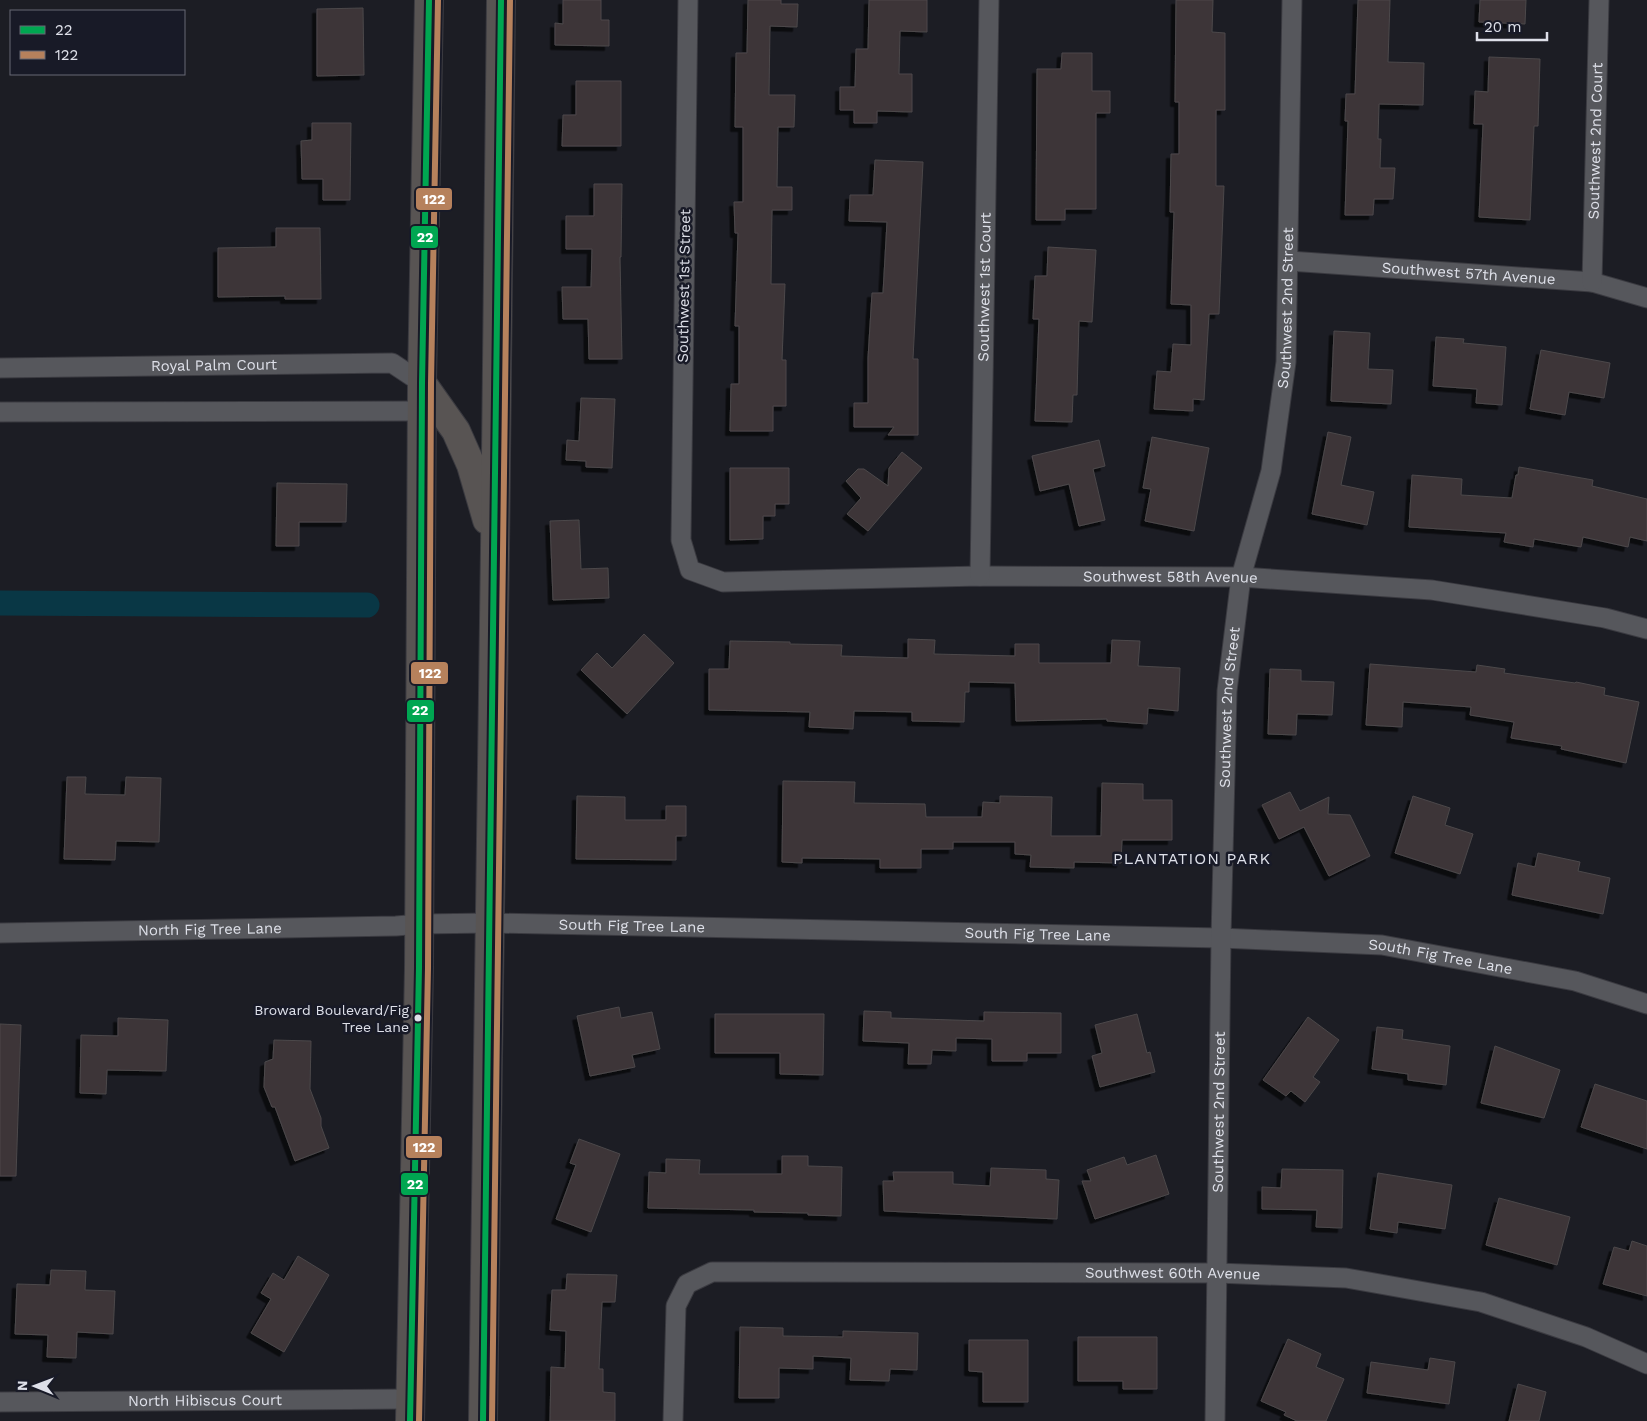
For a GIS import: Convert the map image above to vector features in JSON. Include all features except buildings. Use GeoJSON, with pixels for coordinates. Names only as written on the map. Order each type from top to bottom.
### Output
{"type":"FeatureCollection","features":[{"type":"Feature","properties":{"kind":"main road"},"geometry":{"type":"LineString","coordinates":[[410,1410],[420,924],[422,383],[429,0]]}},
{"type":"Feature","properties":{"kind":"main road"},"geometry":{"type":"LineString","coordinates":[[483,1421],[496,548],[501,0]]}},
{"type":"Feature","properties":{"kind":"main road"},"geometry":{"type":"LineString","coordinates":[[422,383],[456,431],[468,457],[496,548]]}},
{"type":"Feature","properties":{"kind":"street","name":"Southwest 1st Street"},"geometry":{"type":"LineString","coordinates":[[688,0],[681,540],[690,570]]}},
{"type":"Feature","properties":{"kind":"street","name":"Southwest 1st Court"},"geometry":{"type":"LineString","coordinates":[[980,576],[989,0]]}},
{"type":"Feature","properties":{"kind":"street","name":"Southwest 2nd Street"},"geometry":{"type":"LineString","coordinates":[[1215,1421],[1221,938],[1227,691],[1241,577],[1271,470],[1286,362],[1292,0]]}},
{"type":"Feature","properties":{"kind":"street","name":"Southwest 2nd Court"},"geometry":{"type":"LineString","coordinates":[[1592,282],[1599,0]]}},
{"type":"Feature","properties":{"kind":"street","name":"Southwest 57th Avenue"},"geometry":{"type":"LineString","coordinates":[[1289,261],[1592,282],[1647,298]]}},
{"type":"Feature","properties":{"kind":"street","name":"Royal Palm Court"},"geometry":{"type":"LineString","coordinates":[[0,368],[392,363],[422,383]]}},
{"type":"Feature","properties":{"kind":"street"},"geometry":{"type":"LineString","coordinates":[[0,412],[422,410]]}},
{"type":"Feature","properties":{"kind":"street","name":"Southwest 58th Avenue"},"geometry":{"type":"LineString","coordinates":[[690,570],[723,582],[980,576],[1241,577],[1432,590],[1605,618],[1647,629]]}},
{"type":"Feature","properties":{"kind":"street","name":"South Fig Tree Lane"},"geometry":{"type":"LineString","coordinates":[[420,924],[1221,938],[1382,945],[1576,981],[1647,1004]]}},
{"type":"Feature","properties":{"kind":"street","name":"North Fig Tree Lane"},"geometry":{"type":"LineString","coordinates":[[0,933],[420,924]]}},
{"type":"Feature","properties":{"kind":"street","name":"Southwest 60th Avenue"},"geometry":{"type":"LineString","coordinates":[[673,1421],[676,1306],[687,1284],[712,1272],[1217,1273],[1346,1278],[1481,1302],[1586,1337],[1647,1364]]}},
{"type":"Feature","properties":{"kind":"street","name":"North Hibiscus Court"},"geometry":{"type":"LineString","coordinates":[[0,1402],[410,1410]]}},
{"type":"Feature","properties":{"kind":"waterway"},"geometry":{"type":"LineString","coordinates":[[0,603],[367,605]]}},
{"type":"Feature","properties":{"kind":"transit line","name":"22"},"geometry":{"type":"LineString","coordinates":[[410,1421],[419,968],[422,383],[429,0]]}},
{"type":"Feature","properties":{"kind":"transit line","name":"122"},"geometry":{"type":"LineString","coordinates":[[419,1421],[428,968],[431,383],[438,0]]}},
{"type":"Feature","properties":{"kind":"transit line","name":"22"},"geometry":{"type":"LineString","coordinates":[[483,1421],[501,0]]}},
{"type":"Feature","properties":{"kind":"transit line","name":"122"},"geometry":{"type":"LineString","coordinates":[[492,1421],[510,0]]}},
{"type":"Feature","properties":{"kind":"place","name":"Broward Boulevard/Fig Tree Lane"},"geometry":{"type":"Point","coordinates":[418,1018]}},
{"type":"Feature","properties":{"kind":"district","name":"PLANTATION PARK"},"geometry":{"type":"Point","coordinates":[1192,858]}}]}
